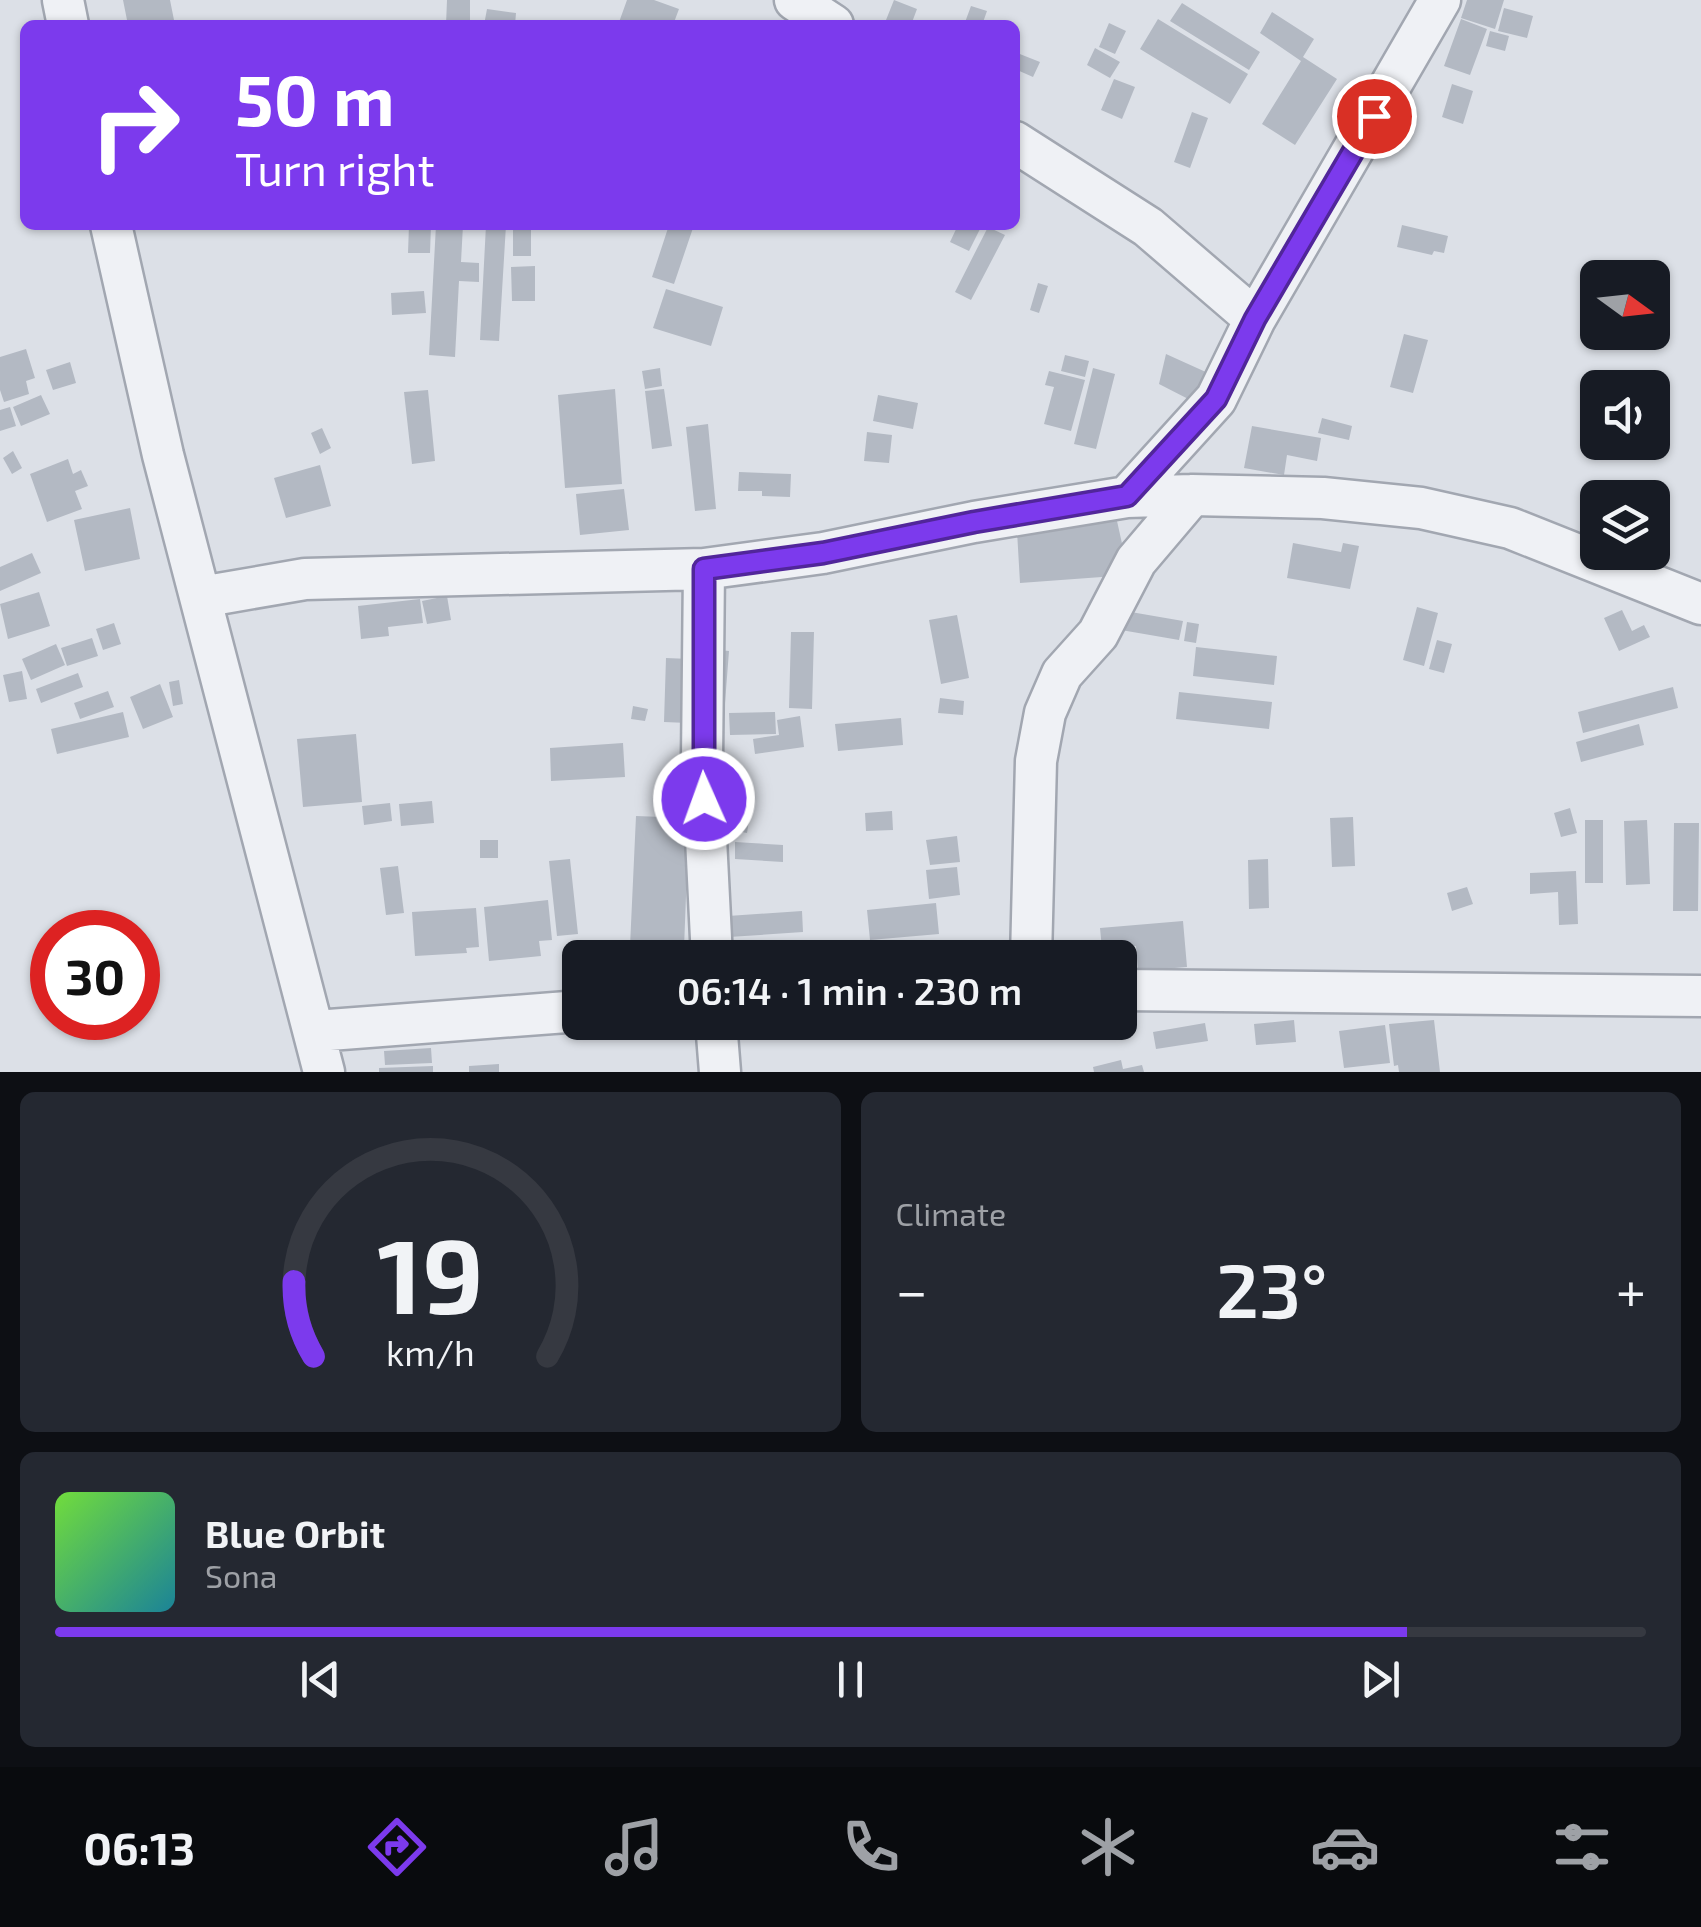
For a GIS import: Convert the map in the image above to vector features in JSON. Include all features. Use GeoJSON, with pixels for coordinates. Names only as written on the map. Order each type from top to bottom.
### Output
{"type":"FeatureCollection","features":[{"type":"Feature","properties":{"kind":"street"},"geometry":{"type":"LineString","coordinates":[[795,0],[825,20]]}},
{"type":"Feature","properties":{"kind":"street"},"geometry":{"type":"LineString","coordinates":[[1127,496],[1216,399],[1255,319],[1440,0]]}},
{"type":"Feature","properties":{"kind":"street"},"geometry":{"type":"LineString","coordinates":[[1020,145],[1148,227],[1255,319]]}},
{"type":"Feature","properties":{"kind":"street"},"geometry":{"type":"LineString","coordinates":[[113,230],[163,455],[324,1072]]}},
{"type":"Feature","properties":{"kind":"street"},"geometry":{"type":"LineString","coordinates":[[201,597],[305,578],[704,569],[823,553],[1127,496],[1192,495],[1323,498],[1420,508],[1510,528],[1701,604]]}},
{"type":"Feature","properties":{"kind":"street"},"geometry":{"type":"LineString","coordinates":[[1031,940],[1036,761],[1045,714],[1062,674],[1098,634],[1136,561],[1192,495]]}},
{"type":"Feature","properties":{"kind":"street"},"geometry":{"type":"LineString","coordinates":[[704,569],[702,759],[711,940]]}},
{"type":"Feature","properties":{"kind":"street"},"geometry":{"type":"LineString","coordinates":[[1137,990],[1701,996]]}},
{"type":"Feature","properties":{"kind":"street"},"geometry":{"type":"LineString","coordinates":[[316,1031],[562,1012]]}},
{"type":"Feature","properties":{"kind":"street"},"geometry":{"type":"LineString","coordinates":[[717,1040],[720,1072]]}},
{"type":"Feature","properties":{"kind":"building"},"geometry":{"type":"Polygon","coordinates":[[[123,0],[170,0],[174,20],[127,20],[123,0]]]}},
{"type":"Feature","properties":{"kind":"building"},"geometry":{"type":"Polygon","coordinates":[[[447,0],[470,0],[470,20],[446,20],[447,0]]]}},
{"type":"Feature","properties":{"kind":"building"},"geometry":{"type":"Polygon","coordinates":[[[627,0],[654,0],[679,9],[675,20],[620,20],[627,0]]]}},
{"type":"Feature","properties":{"kind":"building"},"geometry":{"type":"Polygon","coordinates":[[[894,0],[917,9],[913,20],[886,20],[894,0]]]}},
{"type":"Feature","properties":{"kind":"building"},"geometry":{"type":"Polygon","coordinates":[[[1467,0],[1504,0],[1495,29],[1461,18],[1467,0]]]}},
{"type":"Feature","properties":{"kind":"building"},"geometry":{"type":"Polygon","coordinates":[[[1182,3],[1260,52],[1249,70],[1170,21],[1182,3]]]}},
{"type":"Feature","properties":{"kind":"building"},"geometry":{"type":"Polygon","coordinates":[[[971,6],[987,11],[984,20],[966,20],[971,6]]]}},
{"type":"Feature","properties":{"kind":"building"},"geometry":{"type":"Polygon","coordinates":[[[1504,8],[1533,16],[1527,38],[1498,31],[1504,8]]]}},
{"type":"Feature","properties":{"kind":"building"},"geometry":{"type":"Polygon","coordinates":[[[487,9],[516,13],[515,20],[485,20],[487,9]]]}},
{"type":"Feature","properties":{"kind":"building"},"geometry":{"type":"Polygon","coordinates":[[[1272,12],[1314,39],[1303,57],[1337,79],[1295,145],[1262,124],[1301,61],[1260,33],[1272,12]]]}},
{"type":"Feature","properties":{"kind":"building"},"geometry":{"type":"Polygon","coordinates":[[[1158,19],[1248,74],[1230,104],[1140,49],[1158,19]]]}},
{"type":"Feature","properties":{"kind":"building"},"geometry":{"type":"Polygon","coordinates":[[[1461,19],[1487,29],[1470,75],[1444,66],[1461,19]]]}},
{"type":"Feature","properties":{"kind":"building"},"geometry":{"type":"Polygon","coordinates":[[[1109,23],[1126,31],[1115,54],[1099,47],[1109,23]]]}},
{"type":"Feature","properties":{"kind":"building"},"geometry":{"type":"Polygon","coordinates":[[[1490,31],[1509,36],[1505,51],[1486,46],[1490,31]]]}},
{"type":"Feature","properties":{"kind":"building"},"geometry":{"type":"Polygon","coordinates":[[[1095,48],[1120,62],[1110,78],[1087,65],[1095,48]]]}},
{"type":"Feature","properties":{"kind":"building"},"geometry":{"type":"Polygon","coordinates":[[[1020,54],[1040,62],[1033,77],[1020,71],[1020,54]]]}},
{"type":"Feature","properties":{"kind":"building"},"geometry":{"type":"Polygon","coordinates":[[[1114,79],[1135,87],[1122,119],[1101,110],[1114,79]]]}},
{"type":"Feature","properties":{"kind":"building"},"geometry":{"type":"Polygon","coordinates":[[[1452,84],[1473,91],[1463,124],[1442,117],[1452,84]]]}},
{"type":"Feature","properties":{"kind":"building"},"geometry":{"type":"Polygon","coordinates":[[[1192,112],[1208,118],[1190,168],[1174,162],[1192,112]]]}},
{"type":"Feature","properties":{"kind":"building"},"geometry":{"type":"Polygon","coordinates":[[[1402,225],[1448,236],[1444,253],[1434,251],[1432,255],[1397,247],[1402,225]]]}},
{"type":"Feature","properties":{"kind":"building"},"geometry":{"type":"Polygon","coordinates":[[[409,230],[431,230],[430,253],[408,253],[409,230]]]}},
{"type":"Feature","properties":{"kind":"building"},"geometry":{"type":"Polygon","coordinates":[[[436,230],[463,230],[461,262],[479,263],[479,282],[459,281],[455,357],[429,355],[436,230]]]}},
{"type":"Feature","properties":{"kind":"building"},"geometry":{"type":"Polygon","coordinates":[[[486,230],[506,230],[499,341],[480,340],[486,230]]]}},
{"type":"Feature","properties":{"kind":"building"},"geometry":{"type":"Polygon","coordinates":[[[513,230],[531,230],[531,256],[513,256],[513,230]]]}},
{"type":"Feature","properties":{"kind":"building"},"geometry":{"type":"Polygon","coordinates":[[[667,230],[692,230],[674,284],[652,277],[667,230]]]}},
{"type":"Feature","properties":{"kind":"building"},"geometry":{"type":"Polygon","coordinates":[[[956,230],[980,230],[969,251],[950,242],[956,230]]]}},
{"type":"Feature","properties":{"kind":"building"},"geometry":{"type":"Polygon","coordinates":[[[986,230],[1005,235],[971,300],[955,292],[986,230]]]}},
{"type":"Feature","properties":{"kind":"building"},"geometry":{"type":"Polygon","coordinates":[[[535,266],[535,301],[512,301],[511,267],[535,266]]]}},
{"type":"Feature","properties":{"kind":"building"},"geometry":{"type":"Polygon","coordinates":[[[1038,283],[1048,286],[1039,313],[1030,310],[1038,283]]]}},
{"type":"Feature","properties":{"kind":"building"},"geometry":{"type":"Polygon","coordinates":[[[666,289],[723,307],[711,346],[653,328],[666,289]]]}},
{"type":"Feature","properties":{"kind":"building"},"geometry":{"type":"Polygon","coordinates":[[[424,291],[426,313],[392,315],[391,293],[424,291]]]}},
{"type":"Feature","properties":{"kind":"building"},"geometry":{"type":"Polygon","coordinates":[[[1404,334],[1428,340],[1413,393],[1390,387],[1404,334]]]}},
{"type":"Feature","properties":{"kind":"building"},"geometry":{"type":"Polygon","coordinates":[[[26,349],[35,378],[26,381],[29,394],[4,402],[0,357],[26,349]]]}},
{"type":"Feature","properties":{"kind":"building"},"geometry":{"type":"Polygon","coordinates":[[[1166,354],[1208,373],[1198,404],[1159,384],[1166,354]]]}},
{"type":"Feature","properties":{"kind":"building"},"geometry":{"type":"Polygon","coordinates":[[[1065,355],[1089,361],[1085,377],[1061,371],[1065,355]]]}},
{"type":"Feature","properties":{"kind":"building"},"geometry":{"type":"Polygon","coordinates":[[[70,362],[76,383],[53,390],[46,370],[70,362]]]}},
{"type":"Feature","properties":{"kind":"building"},"geometry":{"type":"Polygon","coordinates":[[[660,368],[662,386],[645,389],[642,371],[660,368]]]}},
{"type":"Feature","properties":{"kind":"building"},"geometry":{"type":"Polygon","coordinates":[[[1093,368],[1115,374],[1096,449],[1074,444],[1093,368]]]}},
{"type":"Feature","properties":{"kind":"building"},"geometry":{"type":"Polygon","coordinates":[[[1049,371],[1085,380],[1071,431],[1044,424],[1054,387],[1045,385],[1049,371]]]}},
{"type":"Feature","properties":{"kind":"building"},"geometry":{"type":"Polygon","coordinates":[[[615,389],[622,484],[565,488],[558,395],[615,389]]]}},
{"type":"Feature","properties":{"kind":"building"},"geometry":{"type":"Polygon","coordinates":[[[664,389],[672,446],[652,449],[645,391],[664,389]]]}},
{"type":"Feature","properties":{"kind":"building"},"geometry":{"type":"Polygon","coordinates":[[[428,390],[435,461],[412,464],[404,392],[428,390]]]}},
{"type":"Feature","properties":{"kind":"building"},"geometry":{"type":"Polygon","coordinates":[[[41,395],[50,414],[21,426],[13,407],[41,395]]]}},
{"type":"Feature","properties":{"kind":"building"},"geometry":{"type":"Polygon","coordinates":[[[878,395],[918,403],[913,429],[873,421],[878,395]]]}},
{"type":"Feature","properties":{"kind":"building"},"geometry":{"type":"Polygon","coordinates":[[[10,407],[16,426],[0,431],[0,410],[10,407]]]}},
{"type":"Feature","properties":{"kind":"building"},"geometry":{"type":"Polygon","coordinates":[[[1322,418],[1352,426],[1349,440],[1318,433],[1322,418]]]}},
{"type":"Feature","properties":{"kind":"building"},"geometry":{"type":"Polygon","coordinates":[[[708,424],[716,509],[695,511],[686,427],[708,424]]]}},
{"type":"Feature","properties":{"kind":"building"},"geometry":{"type":"Polygon","coordinates":[[[1252,426],[1321,438],[1317,461],[1287,455],[1284,475],[1244,468],[1252,426]]]}},
{"type":"Feature","properties":{"kind":"building"},"geometry":{"type":"Polygon","coordinates":[[[322,428],[331,448],[320,454],[311,433],[322,428]]]}},
{"type":"Feature","properties":{"kind":"building"},"geometry":{"type":"Polygon","coordinates":[[[867,432],[892,435],[889,463],[864,461],[867,432]]]}},
{"type":"Feature","properties":{"kind":"building"},"geometry":{"type":"Polygon","coordinates":[[[13,451],[22,468],[12,474],[3,458],[13,451]]]}},
{"type":"Feature","properties":{"kind":"building"},"geometry":{"type":"Polygon","coordinates":[[[68,459],[73,474],[81,470],[88,486],[75,491],[82,509],[47,522],[30,474],[68,459]]]}},
{"type":"Feature","properties":{"kind":"building"},"geometry":{"type":"Polygon","coordinates":[[[320,465],[331,506],[286,518],[274,478],[320,465]]]}},
{"type":"Feature","properties":{"kind":"building"},"geometry":{"type":"Polygon","coordinates":[[[739,472],[791,474],[790,497],[738,491],[739,472]]]}},
{"type":"Feature","properties":{"kind":"building"},"geometry":{"type":"Polygon","coordinates":[[[624,489],[629,530],[580,535],[576,494],[624,489]]]}},
{"type":"Feature","properties":{"kind":"building"},"geometry":{"type":"Polygon","coordinates":[[[130,508],[140,559],[85,571],[74,520],[130,508]]]}},
{"type":"Feature","properties":{"kind":"building"},"geometry":{"type":"Polygon","coordinates":[[[1117,521],[1129,575],[1020,583],[1017,531],[1117,521]]]}},
{"type":"Feature","properties":{"kind":"building"},"geometry":{"type":"Polygon","coordinates":[[[1293,543],[1341,552],[1343,543],[1359,546],[1350,589],[1287,578],[1293,543]]]}},
{"type":"Feature","properties":{"kind":"building"},"geometry":{"type":"Polygon","coordinates":[[[32,553],[41,573],[0,591],[0,567],[32,553]]]}},
{"type":"Feature","properties":{"kind":"building"},"geometry":{"type":"Polygon","coordinates":[[[39,592],[50,626],[8,639],[0,604],[39,592]]]}},
{"type":"Feature","properties":{"kind":"building"},"geometry":{"type":"Polygon","coordinates":[[[447,596],[451,620],[427,624],[422,601],[447,596]]]}},
{"type":"Feature","properties":{"kind":"building"},"geometry":{"type":"Polygon","coordinates":[[[420,599],[423,623],[388,627],[389,636],[361,639],[358,606],[420,599]]]}},
{"type":"Feature","properties":{"kind":"building"},"geometry":{"type":"Polygon","coordinates":[[[1417,607],[1438,613],[1424,666],[1403,660],[1417,607]]]}},
{"type":"Feature","properties":{"kind":"building"},"geometry":{"type":"Polygon","coordinates":[[[1622,610],[1632,631],[1644,625],[1650,637],[1619,651],[1604,618],[1622,610]]]}},
{"type":"Feature","properties":{"kind":"building"},"geometry":{"type":"Polygon","coordinates":[[[1125,611],[1183,621],[1179,640],[1121,630],[1125,611]]]}},
{"type":"Feature","properties":{"kind":"building"},"geometry":{"type":"Polygon","coordinates":[[[957,615],[969,678],[941,684],[929,620],[957,615]]]}},
{"type":"Feature","properties":{"kind":"building"},"geometry":{"type":"Polygon","coordinates":[[[1187,622],[1199,624],[1196,643],[1184,641],[1187,622]]]}},
{"type":"Feature","properties":{"kind":"building"},"geometry":{"type":"Polygon","coordinates":[[[114,623],[121,644],[103,650],[96,629],[114,623]]]}},
{"type":"Feature","properties":{"kind":"building"},"geometry":{"type":"Polygon","coordinates":[[[791,632],[814,632],[812,709],[789,708],[791,632]]]}},
{"type":"Feature","properties":{"kind":"building"},"geometry":{"type":"Polygon","coordinates":[[[92,638],[98,656],[67,666],[61,648],[92,638]]]}},
{"type":"Feature","properties":{"kind":"building"},"geometry":{"type":"Polygon","coordinates":[[[1437,640],[1452,644],[1444,673],[1429,669],[1437,640]]]}},
{"type":"Feature","properties":{"kind":"building"},"geometry":{"type":"Polygon","coordinates":[[[56,644],[65,665],[31,680],[22,659],[56,644]]]}},
{"type":"Feature","properties":{"kind":"building"},"geometry":{"type":"Polygon","coordinates":[[[1196,647],[1277,656],[1274,685],[1193,676],[1196,647]]]}},
{"type":"Feature","properties":{"kind":"building"},"geometry":{"type":"Polygon","coordinates":[[[710,649],[729,651],[723,729],[704,728],[710,649]]]}},
{"type":"Feature","properties":{"kind":"building"},"geometry":{"type":"Polygon","coordinates":[[[666,658],[690,659],[688,723],[664,722],[666,658]]]}},
{"type":"Feature","properties":{"kind":"building"},"geometry":{"type":"Polygon","coordinates":[[[22,671],[27,699],[9,702],[3,675],[22,671]]]}},
{"type":"Feature","properties":{"kind":"building"},"geometry":{"type":"Polygon","coordinates":[[[78,673],[83,687],[41,703],[36,689],[78,673]]]}},
{"type":"Feature","properties":{"kind":"building"},"geometry":{"type":"Polygon","coordinates":[[[179,680],[183,704],[173,706],[169,682],[179,680]]]}},
{"type":"Feature","properties":{"kind":"building"},"geometry":{"type":"Polygon","coordinates":[[[160,684],[173,717],[143,729],[130,697],[160,684]]]}},
{"type":"Feature","properties":{"kind":"building"},"geometry":{"type":"Polygon","coordinates":[[[1673,687],[1678,708],[1583,733],[1578,712],[1673,687]]]}},
{"type":"Feature","properties":{"kind":"building"},"geometry":{"type":"Polygon","coordinates":[[[108,691],[114,707],[80,719],[74,703],[108,691]]]}},
{"type":"Feature","properties":{"kind":"building"},"geometry":{"type":"Polygon","coordinates":[[[1179,692],[1272,702],[1269,729],[1176,719],[1179,692]]]}},
{"type":"Feature","properties":{"kind":"building"},"geometry":{"type":"Polygon","coordinates":[[[940,698],[964,701],[963,715],[938,713],[940,698]]]}},
{"type":"Feature","properties":{"kind":"building"},"geometry":{"type":"Polygon","coordinates":[[[633,706],[648,709],[645,721],[631,719],[633,706]]]}},
{"type":"Feature","properties":{"kind":"building"},"geometry":{"type":"Polygon","coordinates":[[[123,712],[129,737],[57,754],[51,729],[123,712]]]}},
{"type":"Feature","properties":{"kind":"building"},"geometry":{"type":"Polygon","coordinates":[[[775,712],[776,734],[730,735],[729,713],[775,712]]]}},
{"type":"Feature","properties":{"kind":"building"},"geometry":{"type":"Polygon","coordinates":[[[800,716],[804,747],[755,754],[753,739],[779,735],[777,720],[800,716]]]}},
{"type":"Feature","properties":{"kind":"building"},"geometry":{"type":"Polygon","coordinates":[[[901,718],[903,745],[838,751],[835,724],[901,718]]]}},
{"type":"Feature","properties":{"kind":"building"},"geometry":{"type":"Polygon","coordinates":[[[1639,724],[1644,745],[1581,762],[1576,742],[1639,724]]]}},
{"type":"Feature","properties":{"kind":"building"},"geometry":{"type":"Polygon","coordinates":[[[356,734],[362,802],[303,807],[297,739],[356,734]]]}},
{"type":"Feature","properties":{"kind":"building"},"geometry":{"type":"Polygon","coordinates":[[[623,743],[625,777],[551,781],[550,748],[623,743]]]}},
{"type":"Feature","properties":{"kind":"building"},"geometry":{"type":"Polygon","coordinates":[[[731,798],[752,801],[747,833],[725,829],[731,798]]]}},
{"type":"Feature","properties":{"kind":"building"},"geometry":{"type":"Polygon","coordinates":[[[432,801],[434,823],[401,826],[399,804],[432,801]]]}},
{"type":"Feature","properties":{"kind":"building"},"geometry":{"type":"Polygon","coordinates":[[[390,803],[392,821],[364,825],[362,806],[390,803]]]}},
{"type":"Feature","properties":{"kind":"building"},"geometry":{"type":"Polygon","coordinates":[[[1570,808],[1577,833],[1561,837],[1554,813],[1570,808]]]}},
{"type":"Feature","properties":{"kind":"building"},"geometry":{"type":"Polygon","coordinates":[[[892,811],[893,830],[866,831],[865,813],[892,811]]]}},
{"type":"Feature","properties":{"kind":"building"},"geometry":{"type":"Polygon","coordinates":[[[636,816],[689,818],[684,940],[630,940],[636,816]]]}},
{"type":"Feature","properties":{"kind":"building"},"geometry":{"type":"Polygon","coordinates":[[[1353,817],[1355,866],[1332,867],[1330,818],[1353,817]]]}},
{"type":"Feature","properties":{"kind":"building"},"geometry":{"type":"Polygon","coordinates":[[[1585,820],[1603,820],[1603,883],[1585,883],[1585,820]]]}},
{"type":"Feature","properties":{"kind":"building"},"geometry":{"type":"Polygon","coordinates":[[[1647,820],[1650,884],[1626,885],[1624,821],[1647,820]]]}},
{"type":"Feature","properties":{"kind":"building"},"geometry":{"type":"Polygon","coordinates":[[[1674,823],[1699,823],[1698,911],[1673,911],[1674,823]]]}},
{"type":"Feature","properties":{"kind":"building"},"geometry":{"type":"Polygon","coordinates":[[[957,836],[960,862],[930,865],[926,840],[957,836]]]}},
{"type":"Feature","properties":{"kind":"building"},"geometry":{"type":"Polygon","coordinates":[[[480,840],[498,840],[498,858],[480,858],[480,840]]]}},
{"type":"Feature","properties":{"kind":"building"},"geometry":{"type":"Polygon","coordinates":[[[735,842],[783,845],[783,862],[735,859],[735,842]]]}},
{"type":"Feature","properties":{"kind":"building"},"geometry":{"type":"Polygon","coordinates":[[[570,859],[578,934],[557,936],[549,861],[570,859]]]}},
{"type":"Feature","properties":{"kind":"building"},"geometry":{"type":"Polygon","coordinates":[[[1268,859],[1269,908],[1249,909],[1248,860],[1268,859]]]}},
{"type":"Feature","properties":{"kind":"building"},"geometry":{"type":"Polygon","coordinates":[[[398,866],[404,913],[386,915],[380,868],[398,866]]]}},
{"type":"Feature","properties":{"kind":"building"},"geometry":{"type":"Polygon","coordinates":[[[957,867],[960,895],[929,899],[926,870],[957,867]]]}},
{"type":"Feature","properties":{"kind":"building"},"geometry":{"type":"Polygon","coordinates":[[[1576,871],[1578,924],[1559,925],[1558,892],[1530,894],[1530,873],[1576,871]]]}},
{"type":"Feature","properties":{"kind":"building"},"geometry":{"type":"Polygon","coordinates":[[[1467,887],[1473,904],[1452,911],[1447,893],[1467,887]]]}},
{"type":"Feature","properties":{"kind":"building"},"geometry":{"type":"Polygon","coordinates":[[[548,900],[552,940],[539,941],[541,956],[489,961],[484,907],[548,900]]]}},
{"type":"Feature","properties":{"kind":"building"},"geometry":{"type":"Polygon","coordinates":[[[936,903],[939,934],[870,940],[867,910],[936,903]]]}},
{"type":"Feature","properties":{"kind":"building"},"geometry":{"type":"Polygon","coordinates":[[[476,908],[479,947],[466,948],[467,953],[415,956],[412,912],[476,908]]]}},
{"type":"Feature","properties":{"kind":"building"},"geometry":{"type":"Polygon","coordinates":[[[802,911],[803,932],[729,937],[728,916],[802,911]]]}},
{"type":"Feature","properties":{"kind":"building"},"geometry":{"type":"Polygon","coordinates":[[[1183,921],[1187,967],[1138,971],[1137,940],[1101,940],[1100,928],[1183,921]]]}},
{"type":"Feature","properties":{"kind":"building"},"geometry":{"type":"Polygon","coordinates":[[[1294,1020],[1296,1042],[1256,1045],[1254,1024],[1294,1020]]]}},
{"type":"Feature","properties":{"kind":"building"},"geometry":{"type":"Polygon","coordinates":[[[1434,1020],[1440,1072],[1399,1072],[1398,1065],[1394,1066],[1389,1024],[1434,1020]]]}},
{"type":"Feature","properties":{"kind":"building"},"geometry":{"type":"Polygon","coordinates":[[[1205,1023],[1208,1041],[1156,1049],[1153,1032],[1205,1023]]]}},
{"type":"Feature","properties":{"kind":"building"},"geometry":{"type":"Polygon","coordinates":[[[1385,1025],[1390,1063],[1344,1068],[1339,1031],[1385,1025]]]}},
{"type":"Feature","properties":{"kind":"building"},"geometry":{"type":"Polygon","coordinates":[[[431,1048],[432,1063],[385,1065],[384,1051],[431,1048]]]}},
{"type":"Feature","properties":{"kind":"building"},"geometry":{"type":"Polygon","coordinates":[[[1121,1060],[1123,1069],[1142,1065],[1144,1072],[1094,1072],[1093,1067],[1121,1060]]]}},
{"type":"Feature","properties":{"kind":"building"},"geometry":{"type":"Polygon","coordinates":[[[499,1064],[499,1072],[469,1072],[469,1066],[499,1064]]]}},
{"type":"Feature","properties":{"kind":"building"},"geometry":{"type":"Polygon","coordinates":[[[433,1066],[433,1072],[379,1072],[379,1068],[433,1066]]]}},
{"type":"Feature","properties":{"kind":"route"},"geometry":{"type":"LineString","coordinates":[[704,799],[704,569],[823,553],[1127,496],[1216,399],[1255,319],[1374,116]]}}]}
